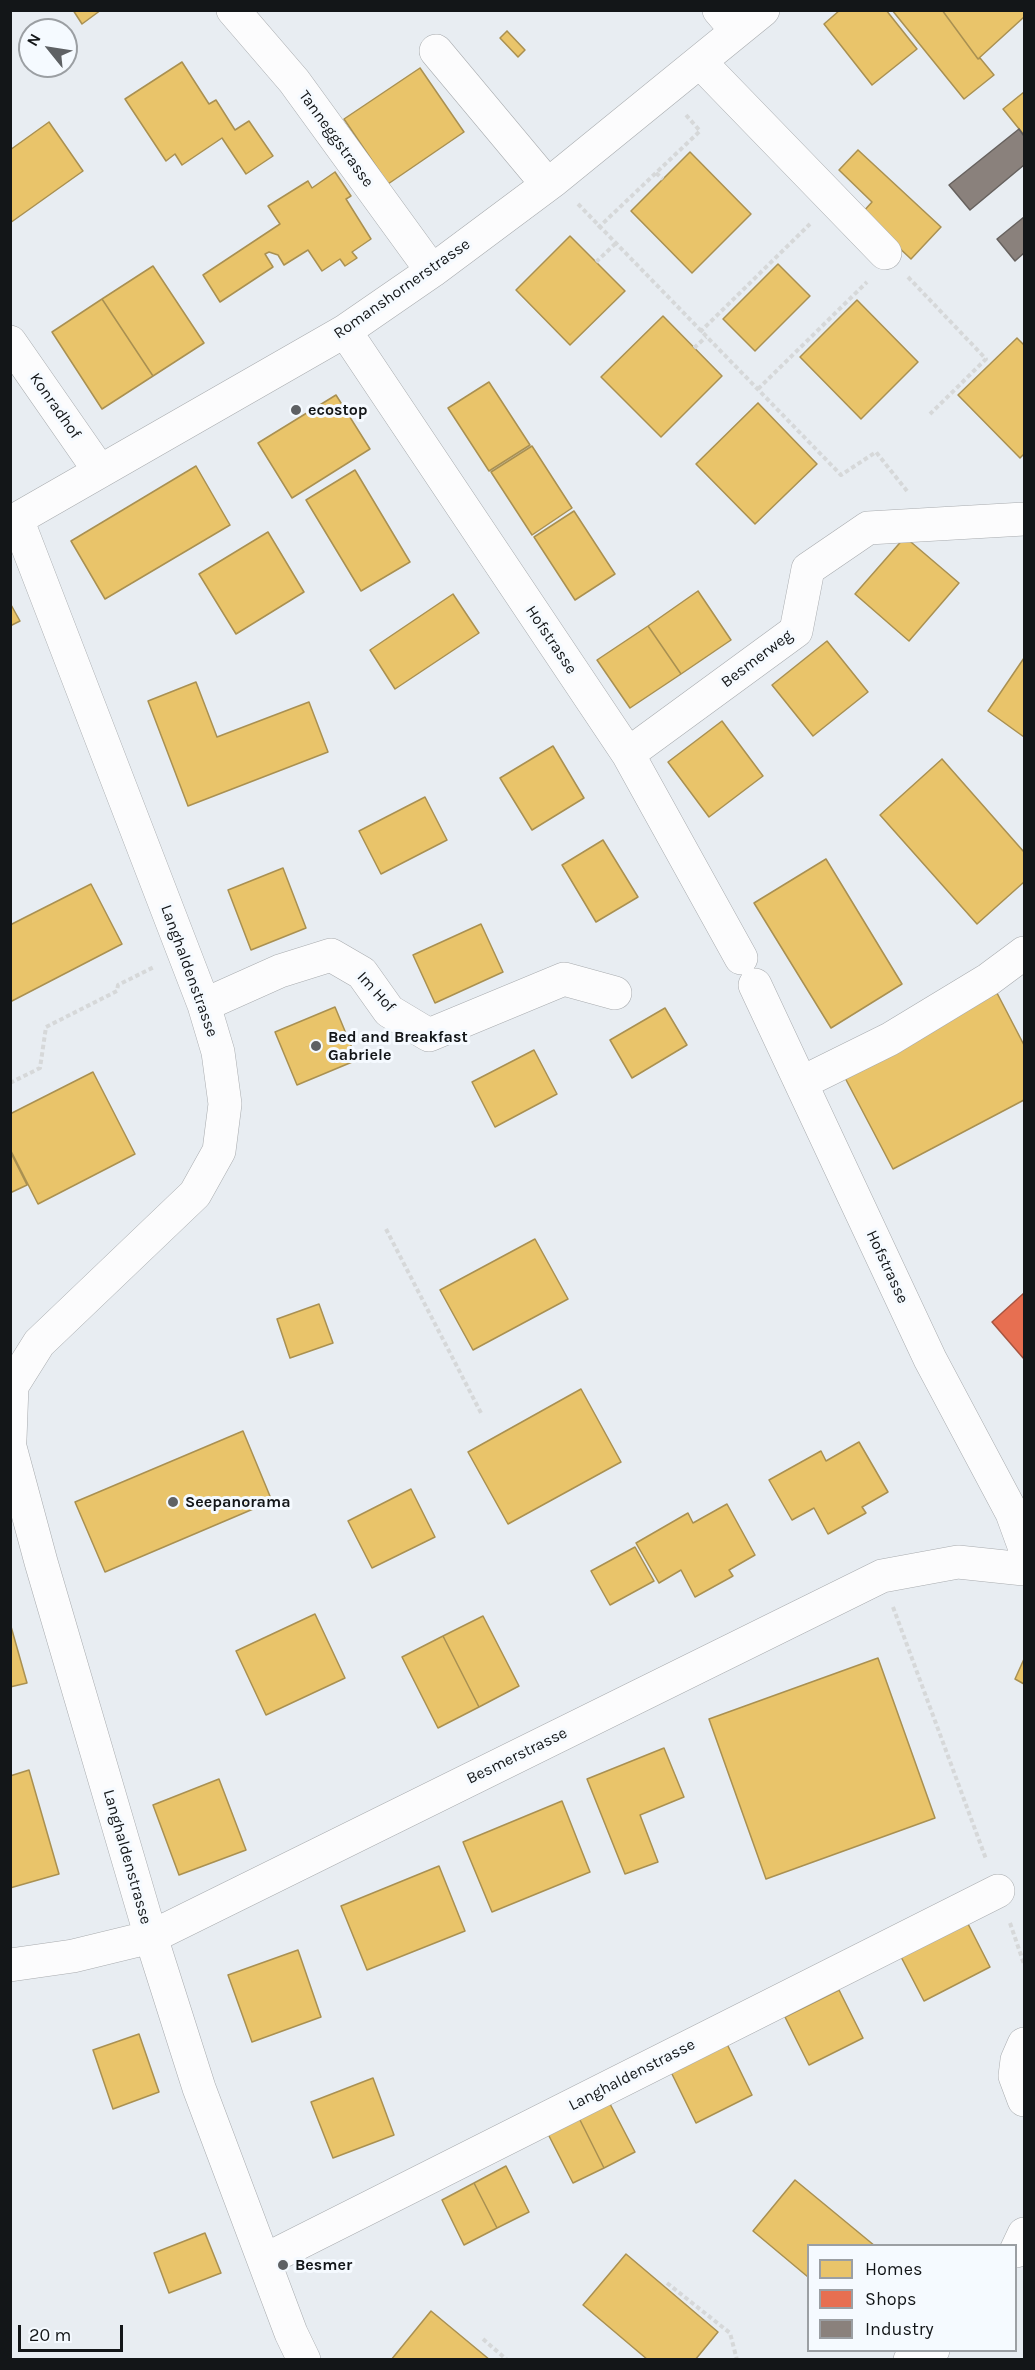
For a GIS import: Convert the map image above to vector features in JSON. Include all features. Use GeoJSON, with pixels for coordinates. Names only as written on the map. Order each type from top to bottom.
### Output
{"type":"FeatureCollection","features":[{"type":"Feature","properties":{"kind":"street","name":"Tanneggstrasse"},"geometry":{"type":"LineString","coordinates":[[234,10],[294,81],[432,271]]}},
{"type":"Feature","properties":{"kind":"street","name":"Romanshornerstrasse"},"geometry":{"type":"LineString","coordinates":[[14,521],[99,470],[345,331],[432,271],[560,191],[700,62],[728,21],[763,10]]}},
{"type":"Feature","properties":{"kind":"street"},"geometry":{"type":"LineString","coordinates":[[436,51],[560,191]]}},
{"type":"Feature","properties":{"kind":"street"},"geometry":{"type":"LineString","coordinates":[[700,62],[885,253]]}},
{"type":"Feature","properties":{"kind":"street","name":"Hofstrasse"},"geometry":{"type":"LineString","coordinates":[[345,331],[628,754],[748,972],[930,1359],[1012,1513],[1024,1546]]}},
{"type":"Feature","properties":{"kind":"street","name":"Konradhof"},"geometry":{"type":"LineString","coordinates":[[10,342],[99,470]]}},
{"type":"Feature","properties":{"kind":"street","name":"Besmerweg"},"geometry":{"type":"LineString","coordinates":[[628,754],[796,631],[808,569],[868,528],[1024,519]]}},
{"type":"Feature","properties":{"kind":"street","name":"Langhaldenstrasse"},"geometry":{"type":"LineString","coordinates":[[10,1439],[11,1386],[39,1343],[89,1298],[195,1194],[219,1151],[225,1104],[218,1052],[204,1005],[14,521]]}},
{"type":"Feature","properties":{"kind":"street"},"geometry":{"type":"LineString","coordinates":[[801,1083],[890,1039],[989,979],[1024,954]]}},
{"type":"Feature","properties":{"kind":"street","name":"Im Hof"},"geometry":{"type":"LineString","coordinates":[[204,1005],[280,971],[331,955],[362,973],[389,1011],[429,1035],[564,979],[615,993]]}},
{"type":"Feature","properties":{"kind":"street","name":"Langhaldenstrasse"},"geometry":{"type":"LineString","coordinates":[[10,1447],[150,1937],[199,2088],[291,2333],[304,2360]]}},
{"type":"Feature","properties":{"kind":"street","name":"Besmerstrasse"},"geometry":{"type":"LineString","coordinates":[[10,1965],[73,1956],[150,1937],[882,1575],[958,1562],[1024,1569]]}},
{"type":"Feature","properties":{"kind":"street","name":"Langhaldenstrasse"},"geometry":{"type":"LineString","coordinates":[[265,2260],[998,1891]]}},
{"type":"Feature","properties":{"kind":"street"},"geometry":{"type":"LineString","coordinates":[[1024,2044],[1017,2060],[1016,2076],[1024,2100]]}},
{"type":"Feature","properties":{"kind":"street"},"geometry":{"type":"LineString","coordinates":[[1017,2250],[1024,2234]]}},
{"type":"Feature","properties":{"kind":"street"},"geometry":{"type":"LineString","coordinates":[[910,2360],[928,2352]]}},
{"type":"Feature","properties":{"kind":"path"},"geometry":{"type":"LineString","coordinates":[[598,228],[700,131],[681,110]]}},
{"type":"Feature","properties":{"kind":"path"},"geometry":{"type":"LineString","coordinates":[[656,173],[663,179]]}},
{"type":"Feature","properties":{"kind":"path"},"geometry":{"type":"LineString","coordinates":[[560,191],[615,244],[841,475],[876,452],[931,523]]}},
{"type":"Feature","properties":{"kind":"path"},"geometry":{"type":"LineString","coordinates":[[700,332],[834,200]]}},
{"type":"Feature","properties":{"kind":"path"},"geometry":{"type":"LineString","coordinates":[[596,262],[615,244]]}},
{"type":"Feature","properties":{"kind":"path"},"geometry":{"type":"LineString","coordinates":[[758,389],[829,324],[892,258],[885,253]]}},
{"type":"Feature","properties":{"kind":"path"},"geometry":{"type":"LineString","coordinates":[[925,295],[986,359],[930,414]]}},
{"type":"Feature","properties":{"kind":"path"},"geometry":{"type":"LineString","coordinates":[[694,348],[706,337]]}},
{"type":"Feature","properties":{"kind":"path"},"geometry":{"type":"LineString","coordinates":[[10,1083],[40,1068],[46,1027],[117,991],[118,985],[183,952]]}},
{"type":"Feature","properties":{"kind":"path"},"geometry":{"type":"LineString","coordinates":[[386,1228],[481,1413]]}},
{"type":"Feature","properties":{"kind":"path"},"geometry":{"type":"LineString","coordinates":[[882,1575],[1024,1964]]}},
{"type":"Feature","properties":{"kind":"path"},"geometry":{"type":"LineString","coordinates":[[667,2283],[730,2333],[737,2360]]}},
{"type":"Feature","properties":{"kind":"path"},"geometry":{"type":"LineString","coordinates":[[483,2339],[507,2360]]}},
{"type":"Feature","properties":{"kind":"building: Homes"},"geometry":{"type":"Polygon","coordinates":[[[73,10],[101,10],[82,24],[73,10]]]}},
{"type":"Feature","properties":{"kind":"building: Homes"},"geometry":{"type":"Polygon","coordinates":[[[840,10],[886,10],[917,49],[872,85],[824,24],[840,10]]]}},
{"type":"Feature","properties":{"kind":"building: Homes"},"geometry":{"type":"Polygon","coordinates":[[[892,10],[942,10],[978,59],[980,58],[994,75],[964,99],[892,10]]]}},
{"type":"Feature","properties":{"kind":"building: Homes"},"geometry":{"type":"Polygon","coordinates":[[[942,10],[1024,10],[1024,17],[978,59],[942,10]]]}},
{"type":"Feature","properties":{"kind":"building: Homes"},"geometry":{"type":"Polygon","coordinates":[[[507,31],[525,50],[518,57],[500,38],[507,31]]]}},
{"type":"Feature","properties":{"kind":"building: Homes"},"geometry":{"type":"Polygon","coordinates":[[[182,62],[209,104],[216,100],[235,130],[249,121],[273,156],[246,174],[222,138],[182,165],[175,154],[166,161],[125,99],[182,62]]]}},
{"type":"Feature","properties":{"kind":"building: Homes"},"geometry":{"type":"Polygon","coordinates":[[[420,68],[464,132],[388,184],[344,119],[420,68]]]}},
{"type":"Feature","properties":{"kind":"building: Homes"},"geometry":{"type":"Polygon","coordinates":[[[1024,92],[1024,135],[1003,109],[1024,92]]]}},
{"type":"Feature","properties":{"kind":"building: Homes"},"geometry":{"type":"Polygon","coordinates":[[[49,122],[83,171],[10,223],[10,150],[49,122]]]}},
{"type":"Feature","properties":{"kind":"building: Homes"},"geometry":{"type":"Polygon","coordinates":[[[858,150],[941,227],[911,259],[862,213],[872,202],[839,170],[858,150]]]}},
{"type":"Feature","properties":{"kind":"building: Homes"},"geometry":{"type":"Polygon","coordinates":[[[690,152],[751,214],[692,273],[631,211],[690,152]]]}},
{"type":"Feature","properties":{"kind":"building: Homes"},"geometry":{"type":"Polygon","coordinates":[[[335,172],[351,196],[346,199],[371,239],[352,252],[357,258],[345,266],[340,259],[322,271],[308,250],[284,265],[278,255],[269,252],[265,254],[273,267],[220,302],[203,275],[280,224],[268,206],[308,181],[312,188],[335,172]]]}},
{"type":"Feature","properties":{"kind":"building: Homes"},"geometry":{"type":"Polygon","coordinates":[[[570,236],[625,291],[570,345],[516,290],[570,236]]]}},
{"type":"Feature","properties":{"kind":"building: Homes"},"geometry":{"type":"Polygon","coordinates":[[[778,264],[810,296],[755,351],[723,319],[778,264]]]}},
{"type":"Feature","properties":{"kind":"building: Homes"},"geometry":{"type":"Polygon","coordinates":[[[153,266],[204,343],[153,376],[102,299],[153,266]]]}},
{"type":"Feature","properties":{"kind":"building: Homes"},"geometry":{"type":"Polygon","coordinates":[[[102,299],[153,376],[102,409],[52,332],[102,299]]]}},
{"type":"Feature","properties":{"kind":"building: Homes"},"geometry":{"type":"Polygon","coordinates":[[[857,300],[918,362],[861,419],[800,357],[857,300]]]}},
{"type":"Feature","properties":{"kind":"building: Homes"},"geometry":{"type":"Polygon","coordinates":[[[663,316],[722,376],[661,437],[601,377],[663,316]]]}},
{"type":"Feature","properties":{"kind":"building: Homes"},"geometry":{"type":"Polygon","coordinates":[[[1017,338],[1024,345],[1024,454],[1020,458],[958,395],[1017,338]]]}},
{"type":"Feature","properties":{"kind":"building: Homes"},"geometry":{"type":"Polygon","coordinates":[[[489,382],[530,445],[489,471],[448,408],[489,382]]]}},
{"type":"Feature","properties":{"kind":"building: Homes"},"geometry":{"type":"Polygon","coordinates":[[[336,395],[370,449],[292,498],[258,443],[336,395]]]}},
{"type":"Feature","properties":{"kind":"building: Homes"},"geometry":{"type":"Polygon","coordinates":[[[758,403],[817,464],[755,524],[696,464],[758,403]]]}},
{"type":"Feature","properties":{"kind":"building: Homes"},"geometry":{"type":"Polygon","coordinates":[[[532,446],[572,508],[532,535],[491,472],[532,446]]]}},
{"type":"Feature","properties":{"kind":"building: Homes"},"geometry":{"type":"Polygon","coordinates":[[[196,466],[230,525],[105,599],[71,541],[196,466]]]}},
{"type":"Feature","properties":{"kind":"building: Homes"},"geometry":{"type":"Polygon","coordinates":[[[355,470],[410,562],[361,591],[306,500],[355,470]]]}},
{"type":"Feature","properties":{"kind":"building: Homes"},"geometry":{"type":"Polygon","coordinates":[[[574,511],[615,574],[575,600],[534,537],[574,511]]]}},
{"type":"Feature","properties":{"kind":"building: Homes"},"geometry":{"type":"Polygon","coordinates":[[[268,532],[304,592],[236,634],[199,574],[268,532]]]}},
{"type":"Feature","properties":{"kind":"building: Homes"},"geometry":{"type":"Polygon","coordinates":[[[905,537],[959,583],[909,641],[855,594],[905,537]]]}},
{"type":"Feature","properties":{"kind":"building: Homes"},"geometry":{"type":"Polygon","coordinates":[[[698,591],[731,640],[681,674],[648,626],[698,591]]]}},
{"type":"Feature","properties":{"kind":"building: Homes"},"geometry":{"type":"Polygon","coordinates":[[[453,594],[479,633],[395,689],[370,650],[453,594]]]}},
{"type":"Feature","properties":{"kind":"building: Homes"},"geometry":{"type":"Polygon","coordinates":[[[10,603],[20,621],[10,626],[10,603]]]}},
{"type":"Feature","properties":{"kind":"building: Homes"},"geometry":{"type":"Polygon","coordinates":[[[648,626],[681,674],[630,708],[597,660],[648,626]]]}},
{"type":"Feature","properties":{"kind":"building: Homes"},"geometry":{"type":"Polygon","coordinates":[[[827,641],[868,692],[813,736],[772,685],[827,641]]]}},
{"type":"Feature","properties":{"kind":"building: Homes"},"geometry":{"type":"Polygon","coordinates":[[[1024,658],[1024,737],[988,711],[1024,658]]]}},
{"type":"Feature","properties":{"kind":"building: Homes"},"geometry":{"type":"Polygon","coordinates":[[[196,682],[217,737],[309,702],[328,752],[188,806],[148,701],[196,682]]]}},
{"type":"Feature","properties":{"kind":"building: Homes"},"geometry":{"type":"Polygon","coordinates":[[[722,721],[763,776],[709,817],[668,762],[722,721]]]}},
{"type":"Feature","properties":{"kind":"building: Homes"},"geometry":{"type":"Polygon","coordinates":[[[553,746],[584,798],[532,830],[500,778],[553,746]]]}},
{"type":"Feature","properties":{"kind":"building: Homes"},"geometry":{"type":"Polygon","coordinates":[[[942,759],[1024,852],[1024,882],[977,924],[880,815],[942,759]]]}},
{"type":"Feature","properties":{"kind":"building: Homes"},"geometry":{"type":"Polygon","coordinates":[[[425,797],[447,840],[381,874],[359,831],[425,797]]]}},
{"type":"Feature","properties":{"kind":"building: Homes"},"geometry":{"type":"Polygon","coordinates":[[[603,840],[638,897],[596,922],[562,865],[603,840]]]}},
{"type":"Feature","properties":{"kind":"building: Homes"},"geometry":{"type":"Polygon","coordinates":[[[826,859],[902,984],[831,1028],[754,903],[826,859]]]}},
{"type":"Feature","properties":{"kind":"building: Homes"},"geometry":{"type":"Polygon","coordinates":[[[283,868],[306,928],[251,950],[228,890],[283,868]]]}},
{"type":"Feature","properties":{"kind":"building: Homes"},"geometry":{"type":"Polygon","coordinates":[[[91,884],[122,944],[10,1002],[10,925],[91,884]]]}},
{"type":"Feature","properties":{"kind":"building: Homes"},"geometry":{"type":"Polygon","coordinates":[[[481,924],[503,972],[435,1003],[413,955],[481,924]]]}},
{"type":"Feature","properties":{"kind":"building: Homes"},"geometry":{"type":"Polygon","coordinates":[[[997,993],[1024,1045],[1024,1100],[893,1169],[843,1074],[997,993]]]}},
{"type":"Feature","properties":{"kind":"building: Homes","name":"Bed and Breakfast Gabriele"},"geometry":{"type":"Polygon","coordinates":[[[335,1007],[357,1060],[297,1085],[275,1032],[335,1007]]]}},
{"type":"Feature","properties":{"kind":"building: Homes"},"geometry":{"type":"Polygon","coordinates":[[[665,1008],[687,1045],[632,1078],[610,1040],[665,1008]]]}},
{"type":"Feature","properties":{"kind":"building: Homes"},"geometry":{"type":"Polygon","coordinates":[[[534,1050],[557,1094],[495,1127],[472,1082],[534,1050]]]}},
{"type":"Feature","properties":{"kind":"building: Homes"},"geometry":{"type":"Polygon","coordinates":[[[93,1072],[135,1154],[38,1204],[10,1149],[10,1114],[93,1072]]]}},
{"type":"Feature","properties":{"kind":"building: Homes"},"geometry":{"type":"Polygon","coordinates":[[[10,1151],[27,1185],[10,1193],[10,1151]]]}},
{"type":"Feature","properties":{"kind":"building: Homes"},"geometry":{"type":"Polygon","coordinates":[[[535,1239],[568,1299],[473,1350],[440,1290],[535,1239]]]}},
{"type":"Feature","properties":{"kind":"building: Homes"},"geometry":{"type":"Polygon","coordinates":[[[319,1304],[333,1343],[290,1358],[277,1319],[319,1304]]]}},
{"type":"Feature","properties":{"kind":"building: Homes"},"geometry":{"type":"Polygon","coordinates":[[[581,1389],[621,1462],[508,1524],[468,1452],[581,1389]]]}},
{"type":"Feature","properties":{"kind":"building: Homes","name":"Seepanorama"},"geometry":{"type":"Polygon","coordinates":[[[243,1431],[272,1501],[105,1572],[75,1502],[243,1431]]]}},
{"type":"Feature","properties":{"kind":"building: Homes"},"geometry":{"type":"Polygon","coordinates":[[[859,1442],[888,1492],[862,1507],[866,1513],[828,1534],[814,1508],[792,1520],[769,1480],[821,1451],[826,1461],[859,1442]]]}},
{"type":"Feature","properties":{"kind":"building: Homes"},"geometry":{"type":"Polygon","coordinates":[[[411,1489],[435,1537],[372,1568],[348,1521],[411,1489]]]}},
{"type":"Feature","properties":{"kind":"building: Homes"},"geometry":{"type":"Polygon","coordinates":[[[727,1504],[755,1555],[729,1570],[733,1576],[695,1597],[681,1570],[659,1583],[636,1543],[688,1513],[693,1523],[727,1504]]]}},
{"type":"Feature","properties":{"kind":"building: Homes"},"geometry":{"type":"Polygon","coordinates":[[[635,1547],[654,1581],[610,1605],[591,1571],[635,1547]]]}},
{"type":"Feature","properties":{"kind":"building: Homes"},"geometry":{"type":"Polygon","coordinates":[[[315,1614],[345,1678],[266,1715],[236,1651],[315,1614]]]}},
{"type":"Feature","properties":{"kind":"building: Homes"},"geometry":{"type":"Polygon","coordinates":[[[483,1616],[519,1686],[479,1707],[443,1636],[483,1616]]]}},
{"type":"Feature","properties":{"kind":"building: Homes"},"geometry":{"type":"Polygon","coordinates":[[[10,1623],[27,1683],[10,1687],[10,1623]]]}},
{"type":"Feature","properties":{"kind":"building: Homes"},"geometry":{"type":"Polygon","coordinates":[[[443,1636],[479,1707],[438,1728],[402,1657],[443,1636]]]}},
{"type":"Feature","properties":{"kind":"building: Homes"},"geometry":{"type":"Polygon","coordinates":[[[878,1658],[935,1818],[766,1879],[709,1719],[878,1658]]]}},
{"type":"Feature","properties":{"kind":"building: Homes"},"geometry":{"type":"Polygon","coordinates":[[[1024,1659],[1024,1684],[1015,1679],[1024,1659]]]}},
{"type":"Feature","properties":{"kind":"building: Homes"},"geometry":{"type":"Polygon","coordinates":[[[664,1748],[684,1797],[640,1815],[658,1862],[625,1874],[587,1779],[664,1748]]]}},
{"type":"Feature","properties":{"kind":"building: Homes"},"geometry":{"type":"Polygon","coordinates":[[[29,1770],[59,1874],[10,1888],[10,1776],[29,1770]]]}},
{"type":"Feature","properties":{"kind":"building: Homes"},"geometry":{"type":"Polygon","coordinates":[[[219,1779],[246,1850],[179,1875],[153,1805],[219,1779]]]}},
{"type":"Feature","properties":{"kind":"building: Homes"},"geometry":{"type":"Polygon","coordinates":[[[562,1801],[590,1872],[492,1912],[463,1842],[562,1801]]]}},
{"type":"Feature","properties":{"kind":"building: Homes"},"geometry":{"type":"Polygon","coordinates":[[[439,1866],[465,1931],[367,1970],[341,1906],[439,1866]]]}},
{"type":"Feature","properties":{"kind":"building: Homes"},"geometry":{"type":"Polygon","coordinates":[[[965,1918],[990,1967],[924,2001],[899,1953],[965,1918]]]}},
{"type":"Feature","properties":{"kind":"building: Homes"},"geometry":{"type":"Polygon","coordinates":[[[298,1950],[321,2017],[252,2042],[228,1975],[298,1950]]]}},
{"type":"Feature","properties":{"kind":"building: Homes"},"geometry":{"type":"Polygon","coordinates":[[[839,1990],[863,2038],[809,2065],[785,2017],[839,1990]]]}},
{"type":"Feature","properties":{"kind":"building: Homes"},"geometry":{"type":"Polygon","coordinates":[[[139,2034],[159,2092],[113,2109],[93,2050],[139,2034]]]}},
{"type":"Feature","properties":{"kind":"building: Homes"},"geometry":{"type":"Polygon","coordinates":[[[727,2044],[752,2095],[696,2123],[671,2072],[727,2044]]]}},
{"type":"Feature","properties":{"kind":"building: Homes"},"geometry":{"type":"Polygon","coordinates":[[[373,2078],[394,2135],[333,2158],[311,2102],[373,2078]]]}},
{"type":"Feature","properties":{"kind":"building: Homes"},"geometry":{"type":"Polygon","coordinates":[[[609,2102],[635,2152],[604,2168],[579,2118],[609,2102]]]}},
{"type":"Feature","properties":{"kind":"building: Homes"},"geometry":{"type":"Polygon","coordinates":[[[579,2118],[604,2168],[573,2183],[548,2134],[579,2118]]]}},
{"type":"Feature","properties":{"kind":"building: Homes"},"geometry":{"type":"Polygon","coordinates":[[[506,2166],[529,2212],[497,2228],[474,2183],[506,2166]]]}},
{"type":"Feature","properties":{"kind":"building: Homes"},"geometry":{"type":"Polygon","coordinates":[[[795,2180],[873,2244],[807,2244],[807,2276],[753,2231],[795,2180]]]}},
{"type":"Feature","properties":{"kind":"building: Homes"},"geometry":{"type":"Polygon","coordinates":[[[474,2183],[497,2228],[464,2245],[442,2200],[474,2183]]]}},
{"type":"Feature","properties":{"kind":"building: Homes"},"geometry":{"type":"Polygon","coordinates":[[[205,2233],[221,2273],[169,2293],[154,2253],[205,2233]]]}},
{"type":"Feature","properties":{"kind":"building: Homes"},"geometry":{"type":"Polygon","coordinates":[[[626,2254],[718,2332],[695,2360],[648,2360],[583,2305],[626,2254]]]}},
{"type":"Feature","properties":{"kind":"building: Homes"},"geometry":{"type":"Polygon","coordinates":[[[431,2311],[490,2360],[391,2360],[431,2311]]]}},
{"type":"Feature","properties":{"kind":"building: Shops"},"geometry":{"type":"Polygon","coordinates":[[[1024,1293],[1024,1359],[992,1322],[1024,1293]]]}},
{"type":"Feature","properties":{"kind":"building: Industry"},"geometry":{"type":"Polygon","coordinates":[[[1019,129],[1024,136],[1024,165],[970,210],[949,185],[1019,129]]]}},
{"type":"Feature","properties":{"kind":"building: Industry"},"geometry":{"type":"Polygon","coordinates":[[[1024,217],[1024,253],[1015,261],[997,239],[1024,217]]]}},
{"type":"Feature","properties":{"kind":"place","name":"ecostop"},"geometry":{"type":"Point","coordinates":[296,410]}},
{"type":"Feature","properties":{"kind":"place","name":"Bed and Breakfast Gabriele"},"geometry":{"type":"Point","coordinates":[316,1046]}},
{"type":"Feature","properties":{"kind":"place","name":"Seepanorama"},"geometry":{"type":"Point","coordinates":[173,1502]}},
{"type":"Feature","properties":{"kind":"place","name":"Besmer"},"geometry":{"type":"Point","coordinates":[283,2265]}}]}
